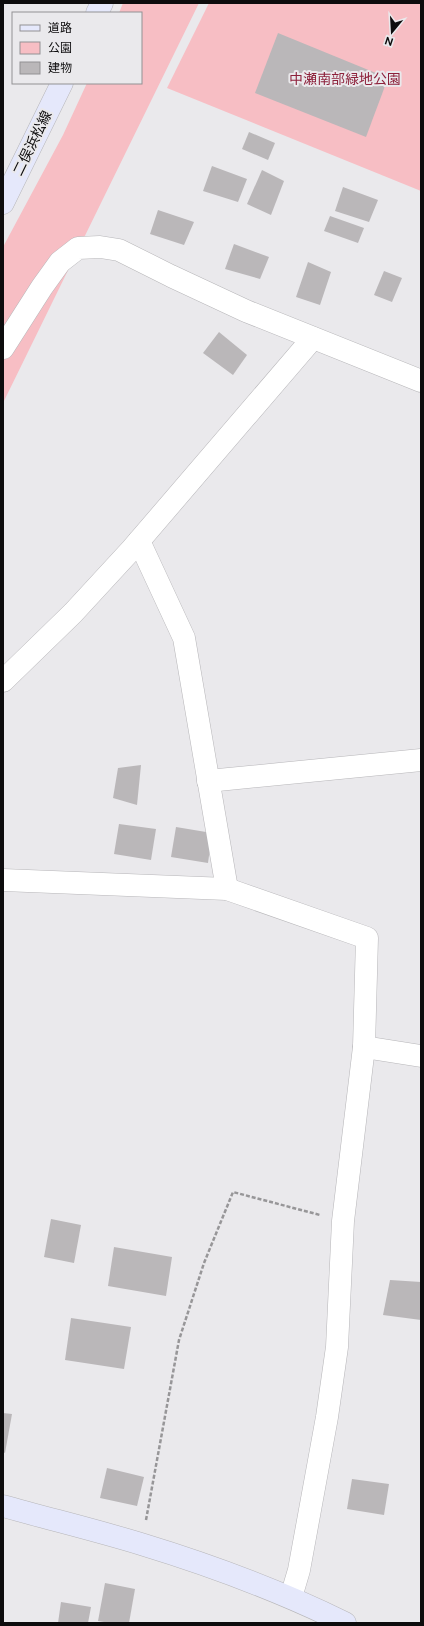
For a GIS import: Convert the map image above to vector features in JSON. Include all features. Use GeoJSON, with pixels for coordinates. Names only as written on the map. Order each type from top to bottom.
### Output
{"type":"FeatureCollection","features":[{"type":"Feature","properties":{"kind":"street"},"geometry":{"type":"LineString","coordinates":[[98,12],[102,3]]}},
{"type":"Feature","properties":{"kind":"street","name":"二俣浜松線"},"geometry":{"type":"LineString","coordinates":[[3,203],[62,84]]}},
{"type":"Feature","properties":{"kind":"street"},"geometry":{"type":"LineString","coordinates":[[3,348],[60,262],[78,248],[100,248],[119,250],[171,276],[246,310],[421,382]]}},
{"type":"Feature","properties":{"kind":"street"},"geometry":{"type":"LineString","coordinates":[[3,681],[73,613],[139,541],[313,338]]}},
{"type":"Feature","properties":{"kind":"street"},"geometry":{"type":"LineString","coordinates":[[139,541],[184,638],[226,889]]}},
{"type":"Feature","properties":{"kind":"street"},"geometry":{"type":"LineString","coordinates":[[208,781],[421,760]]}},
{"type":"Feature","properties":{"kind":"street"},"geometry":{"type":"LineString","coordinates":[[3,880],[226,889],[367,938],[364,1047],[343,1221],[337,1347],[327,1417],[299,1570],[290,1598]]}},
{"type":"Feature","properties":{"kind":"street"},"geometry":{"type":"LineString","coordinates":[[364,1047],[421,1056]]}},
{"type":"Feature","properties":{"kind":"street"},"geometry":{"type":"LineString","coordinates":[[3,1506],[141,1544],[224,1572],[290,1598],[345,1623]]}},
{"type":"Feature","properties":{"kind":"path"},"geometry":{"type":"LineString","coordinates":[[141,1544],[179,1340],[204,1263],[233,1192],[343,1221]]}},
{"type":"Feature","properties":{"kind":"green space"},"geometry":{"type":"Polygon","coordinates":[[[123,3],[199,3],[3,403],[3,247],[63,135],[87,84],[142,84],[142,12],[119,12],[123,3]]]}},
{"type":"Feature","properties":{"kind":"green space","name":"中瀬南部緑地公園"},"geometry":{"type":"Polygon","coordinates":[[[209,3],[421,3],[421,191],[167,88],[209,3]]]}},
{"type":"Feature","properties":{"kind":"building"},"geometry":{"type":"Polygon","coordinates":[[[278,33],[388,78],[366,137],[255,93],[278,33]]]}},
{"type":"Feature","properties":{"kind":"building"},"geometry":{"type":"Polygon","coordinates":[[[249,132],[275,143],[268,160],[242,149],[249,132]]]}},
{"type":"Feature","properties":{"kind":"building"},"geometry":{"type":"Polygon","coordinates":[[[212,166],[247,179],[238,202],[203,191],[212,166]]]}},
{"type":"Feature","properties":{"kind":"building"},"geometry":{"type":"Polygon","coordinates":[[[262,170],[284,181],[271,215],[247,204],[262,170]]]}},
{"type":"Feature","properties":{"kind":"building"},"geometry":{"type":"Polygon","coordinates":[[[343,187],[378,200],[369,222],[335,211],[343,187]]]}},
{"type":"Feature","properties":{"kind":"building"},"geometry":{"type":"Polygon","coordinates":[[[158,210],[194,222],[184,245],[150,234],[158,210]]]}},
{"type":"Feature","properties":{"kind":"building"},"geometry":{"type":"Polygon","coordinates":[[[330,216],[364,228],[358,243],[324,231],[330,216]]]}},
{"type":"Feature","properties":{"kind":"building"},"geometry":{"type":"Polygon","coordinates":[[[234,244],[269,257],[260,279],[225,269],[234,244]]]}},
{"type":"Feature","properties":{"kind":"building"},"geometry":{"type":"Polygon","coordinates":[[[308,262],[331,272],[320,305],[296,297],[308,262]]]}},
{"type":"Feature","properties":{"kind":"building"},"geometry":{"type":"Polygon","coordinates":[[[384,271],[402,278],[392,302],[374,295],[384,271]]]}},
{"type":"Feature","properties":{"kind":"building"},"geometry":{"type":"Polygon","coordinates":[[[219,332],[247,355],[233,375],[203,353],[219,332]]]}},
{"type":"Feature","properties":{"kind":"building"},"geometry":{"type":"Polygon","coordinates":[[[141,765],[137,805],[113,798],[118,768],[141,765]]]}},
{"type":"Feature","properties":{"kind":"building"},"geometry":{"type":"Polygon","coordinates":[[[119,824],[156,829],[151,860],[114,854],[119,824]]]}},
{"type":"Feature","properties":{"kind":"building"},"geometry":{"type":"Polygon","coordinates":[[[176,827],[212,833],[208,863],[171,857],[176,827]]]}},
{"type":"Feature","properties":{"kind":"building"},"geometry":{"type":"Polygon","coordinates":[[[51,1219],[81,1225],[74,1263],[44,1257],[51,1219]]]}},
{"type":"Feature","properties":{"kind":"building"},"geometry":{"type":"Polygon","coordinates":[[[114,1247],[172,1257],[166,1296],[108,1286],[114,1247]]]}},
{"type":"Feature","properties":{"kind":"building"},"geometry":{"type":"Polygon","coordinates":[[[390,1280],[421,1282],[421,1320],[383,1315],[390,1280]]]}},
{"type":"Feature","properties":{"kind":"building"},"geometry":{"type":"Polygon","coordinates":[[[71,1318],[131,1327],[124,1369],[65,1360],[71,1318]]]}},
{"type":"Feature","properties":{"kind":"building"},"geometry":{"type":"Polygon","coordinates":[[[3,1413],[12,1414],[5,1453],[3,1452],[3,1413]]]}},
{"type":"Feature","properties":{"kind":"building"},"geometry":{"type":"Polygon","coordinates":[[[107,1468],[144,1477],[137,1506],[100,1498],[107,1468]]]}},
{"type":"Feature","properties":{"kind":"building"},"geometry":{"type":"Polygon","coordinates":[[[352,1479],[389,1484],[384,1515],[347,1509],[352,1479]]]}},
{"type":"Feature","properties":{"kind":"building"},"geometry":{"type":"Polygon","coordinates":[[[105,1583],[135,1589],[129,1623],[110,1623],[98,1621],[105,1583]]]}},
{"type":"Feature","properties":{"kind":"building"},"geometry":{"type":"Polygon","coordinates":[[[61,1602],[91,1607],[88,1623],[58,1623],[61,1602]]]}}]}
